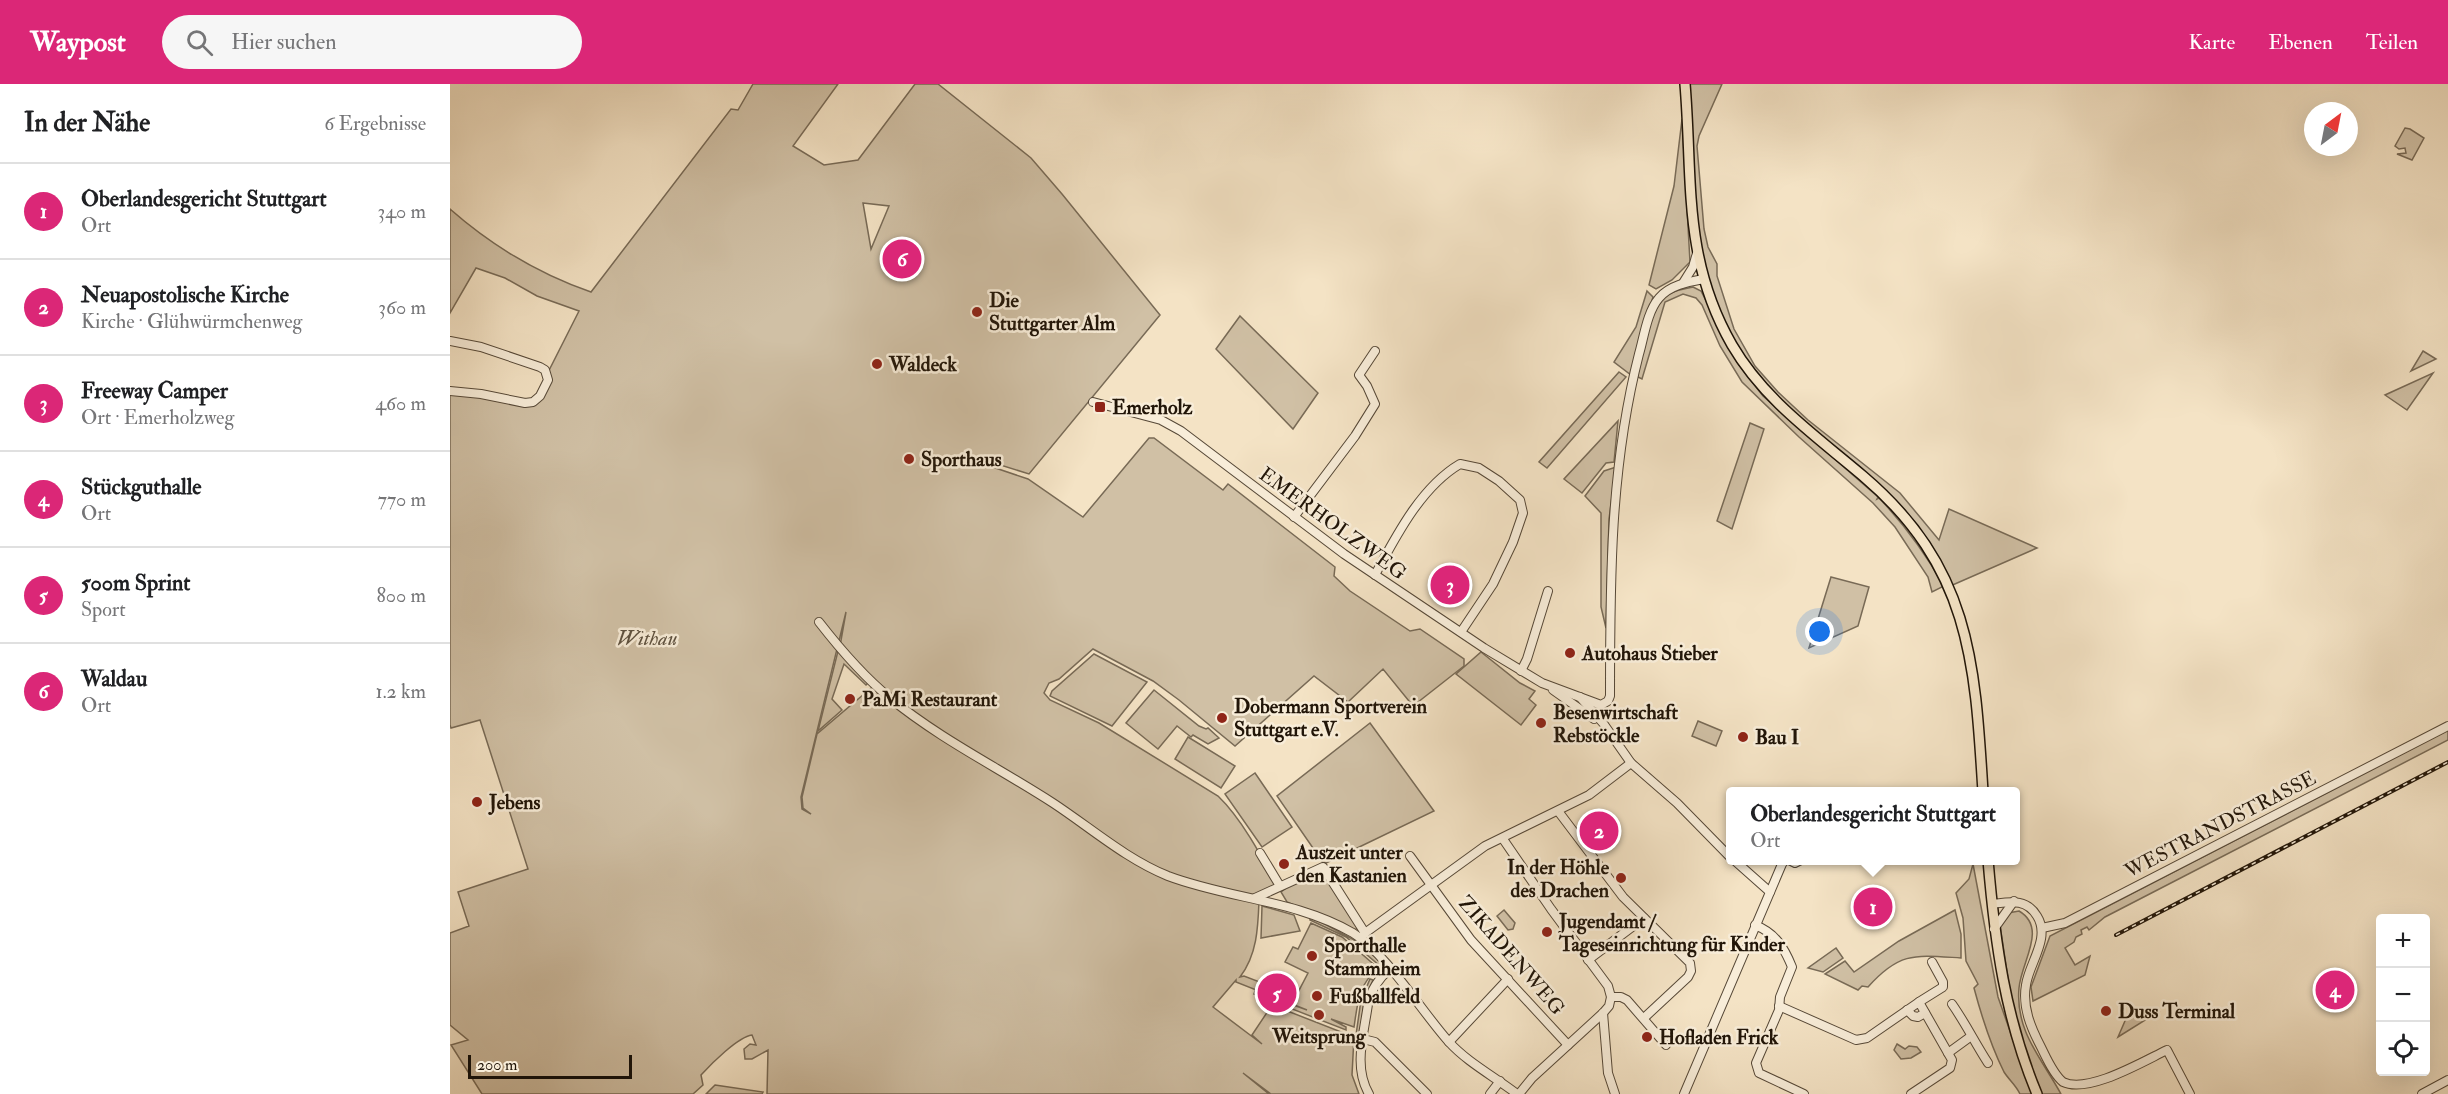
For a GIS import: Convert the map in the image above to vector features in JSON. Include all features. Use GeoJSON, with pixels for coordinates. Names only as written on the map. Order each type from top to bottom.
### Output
{"type":"FeatureCollection","features":[{"type":"Feature","properties":{"kind":"main road"},"geometry":{"type":"LineString","coordinates":[[1685,84],[1691,213],[1697,253],[1720,322],[1751,373],[1799,423],[1884,494],[1933,555],[1959,611],[1972,662],[1983,787]]}},
{"type":"Feature","properties":{"kind":"main road"},"geometry":{"type":"LineString","coordinates":[[1988,865],[1995,929],[2007,1004],[2026,1068],[2037,1094]]}},
{"type":"Feature","properties":{"kind":"street"},"geometry":{"type":"LineString","coordinates":[[1683,283],[1693,267],[1697,253]]}},
{"type":"Feature","properties":{"kind":"street","name":"EMERHOLZWEG"},"geometry":{"type":"LineString","coordinates":[[1549,687],[1601,705],[1611,696],[1612,525],[1618,465],[1628,403],[1654,304],[1667,291],[1683,283],[1704,279]]}},
{"type":"Feature","properties":{"kind":"street"},"geometry":{"type":"LineString","coordinates":[[450,341],[481,347],[540,367],[547,376],[547,384],[540,396],[533,402],[525,403],[481,394],[450,391]]}},
{"type":"Feature","properties":{"kind":"street"},"geometry":{"type":"LineString","coordinates":[[1294,517],[1355,436],[1375,404],[1359,375],[1375,351]]}},
{"type":"Feature","properties":{"kind":"street","name":"EMERHOLZWEG"},"geometry":{"type":"LineString","coordinates":[[1093,402],[1161,420],[1181,431],[1375,575],[1461,633],[1549,687],[1611,734]]}},
{"type":"Feature","properties":{"kind":"street"},"geometry":{"type":"LineString","coordinates":[[1375,575],[1387,551],[1444,473],[1460,464],[1479,468],[1499,481],[1520,500],[1523,513],[1513,542],[1493,585],[1461,633]]}},
{"type":"Feature","properties":{"kind":"street"},"geometry":{"type":"LineString","coordinates":[[1521,671],[1527,659],[1548,591]]}},
{"type":"Feature","properties":{"kind":"street"},"geometry":{"type":"LineString","coordinates":[[819,622],[872,683],[901,707],[1052,803],[1140,863],[1183,881],[1281,905],[1319,917],[1363,936]]}},
{"type":"Feature","properties":{"kind":"street"},"geometry":{"type":"LineString","coordinates":[[1580,697],[1631,762],[1677,803],[1726,852]]}},
{"type":"Feature","properties":{"kind":"street","name":"WESTRANDSTRASSE"},"geometry":{"type":"LineString","coordinates":[[2042,928],[2065,923],[2448,726]]}},
{"type":"Feature","properties":{"kind":"street"},"geometry":{"type":"LineString","coordinates":[[1363,936],[1430,884],[1485,846],[1589,795],[1631,762]]}},
{"type":"Feature","properties":{"kind":"street"},"geometry":{"type":"LineString","coordinates":[[1558,811],[1623,897],[1687,960],[1691,971],[1644,1018]]}},
{"type":"Feature","properties":{"kind":"street"},"geometry":{"type":"LineString","coordinates":[[1253,898],[1323,867],[1363,936],[1449,1042],[1518,1094],[1532,1078],[1603,1014],[1609,1006],[1611,997],[1608,986],[1509,850],[1503,838]]}},
{"type":"Feature","properties":{"kind":"street"},"geometry":{"type":"LineString","coordinates":[[1260,853],[1277,887],[1281,905]]}},
{"type":"Feature","properties":{"kind":"street","name":"ZIKADENWEG"},"geometry":{"type":"LineString","coordinates":[[1410,856],[1471,940],[1568,1045]]}},
{"type":"Feature","properties":{"kind":"street"},"geometry":{"type":"LineString","coordinates":[[1739,865],[1770,892]]}},
{"type":"Feature","properties":{"kind":"street"},"geometry":{"type":"LineString","coordinates":[[1684,1094],[1755,925],[1785,865]]}},
{"type":"Feature","properties":{"kind":"street"},"geometry":{"type":"LineString","coordinates":[[1995,929],[2014,901]]}},
{"type":"Feature","properties":{"kind":"street"},"geometry":{"type":"LineString","coordinates":[[1992,904],[2014,901],[2022,903],[2033,910],[2042,928],[2040,944],[2026,985],[2026,1008],[2035,1035],[2063,1082],[2077,1088],[2095,1087],[2167,1050],[2190,1094]]}},
{"type":"Feature","properties":{"kind":"street"},"geometry":{"type":"LineString","coordinates":[[1588,960],[1644,918]]}},
{"type":"Feature","properties":{"kind":"street"},"geometry":{"type":"LineString","coordinates":[[1755,925],[1774,935],[1786,951],[1792,967],[1756,1063],[1759,1074],[1804,1094]]}},
{"type":"Feature","properties":{"kind":"street"},"geometry":{"type":"LineString","coordinates":[[1779,1006],[1856,1040],[1867,1038],[1943,987],[1943,982],[1932,962]]}},
{"type":"Feature","properties":{"kind":"street"},"geometry":{"type":"LineString","coordinates":[[1369,1094],[1361,1077],[1360,1066],[1370,995],[1379,980],[1390,969]]}},
{"type":"Feature","properties":{"kind":"street"},"geometry":{"type":"LineString","coordinates":[[1449,1042],[1508,979]]}},
{"type":"Feature","properties":{"kind":"street"},"geometry":{"type":"LineString","coordinates":[[1611,997],[1622,997],[1627,1000],[1665,1045]]}},
{"type":"Feature","properties":{"kind":"street"},"geometry":{"type":"LineString","coordinates":[[1911,1094],[1950,1068],[1952,1060],[1919,1002]]}},
{"type":"Feature","properties":{"kind":"street"},"geometry":{"type":"LineString","coordinates":[[1952,1004],[1971,1031],[1970,1037],[1988,1063]]}},
{"type":"Feature","properties":{"kind":"street"},"geometry":{"type":"LineString","coordinates":[[1907,1010],[1913,1016],[1918,1017],[1925,1012]]}},
{"type":"Feature","properties":{"kind":"street"},"geometry":{"type":"LineString","coordinates":[[1603,1014],[1608,1073],[1615,1094]]}},
{"type":"Feature","properties":{"kind":"street"},"geometry":{"type":"LineString","coordinates":[[1948,1053],[1970,1037]]}},
{"type":"Feature","properties":{"kind":"street"},"geometry":{"type":"LineString","coordinates":[[1363,1039],[1375,1042],[1427,1094]]}},
{"type":"Feature","properties":{"kind":"street"},"geometry":{"type":"LineString","coordinates":[[2422,1094],[2448,1080]]}},
{"type":"Feature","properties":{"kind":"street"},"geometry":{"type":"LineString","coordinates":[[1490,1094],[1500,1081]]}},
{"type":"Feature","properties":{"kind":"green space","name":"Withau"},"geometry":{"type":"Polygon","coordinates":[[[753,84],[838,84],[793,146],[824,165],[858,160],[915,84],[938,84],[1031,158],[1160,315],[1029,474],[975,457],[966,458],[1028,479],[1083,517],[1149,438],[1154,438],[1223,490],[1228,484],[1335,567],[1334,576],[1350,591],[1410,631],[1420,629],[1464,659],[1464,666],[1413,706],[1383,669],[1348,702],[1314,676],[1235,746],[1153,681],[1093,649],[1059,679],[1049,683],[1044,693],[1050,700],[1099,723],[1218,796],[1243,826],[1276,884],[1259,901],[1253,950],[1246,969],[1240,977],[1244,976],[1296,996],[1308,973],[1285,962],[1293,947],[1298,949],[1311,923],[1342,937],[1378,968],[1363,988],[1354,1027],[1331,1019],[1346,1027],[1346,1030],[1254,994],[1255,991],[1307,1010],[1236,982],[1236,980],[1213,1007],[1262,1044],[1252,1035],[1272,1005],[1354,1037],[1352,1075],[1359,1094],[1271,1094],[1243,1073],[1269,1094],[767,1094],[768,1050],[752,1059],[745,1059],[744,1049],[750,1044],[756,1045],[752,1035],[733,1045],[701,1075],[703,1085],[693,1094],[482,1094],[451,1045],[468,1040],[450,1025],[450,933],[469,926],[458,892],[528,869],[480,720],[451,728],[450,725],[450,391],[533,402],[579,311],[537,296],[505,278],[476,268],[450,313],[450,209],[482,235],[516,257],[591,292],[731,109],[738,110],[753,84]],[[863,203],[871,249],[889,206],[863,203]],[[846,612],[801,797],[802,809],[811,814],[803,808],[802,797],[817,734],[877,683],[840,646],[846,612]]]}},
{"type":"Feature","properties":{"kind":"green space"},"geometry":{"type":"Polygon","coordinates":[[[1685,84],[1722,84],[1699,136],[1697,146],[1704,229],[1708,247],[1717,264],[1717,276],[1734,329],[1755,366],[1808,420],[1900,493],[1939,540],[1949,509],[2037,548],[1948,587],[1911,525],[1799,423],[1732,345],[1697,253],[1685,84]]]}},
{"type":"Feature","properties":{"kind":"green space"},"geometry":{"type":"Polygon","coordinates":[[[1682,119],[1690,262],[1672,280],[1656,289],[1649,285],[1674,186],[1682,119]]]}},
{"type":"Feature","properties":{"kind":"green space"},"geometry":{"type":"Polygon","coordinates":[[[2405,128],[2424,138],[2412,160],[2397,154],[2406,153],[2405,148],[2399,149],[2395,146],[2405,128]]]}},
{"type":"Feature","properties":{"kind":"green space"},"geometry":{"type":"Polygon","coordinates":[[[1693,287],[1701,291],[1739,365],[1763,396],[1878,497],[1877,499],[1879,498],[1914,540],[1944,586],[1932,592],[1928,577],[1895,527],[1873,503],[1742,382],[1720,346],[1702,305],[1696,298],[1683,294],[1665,302],[1642,379],[1636,376],[1650,324],[1658,305],[1669,294],[1693,287]]]}},
{"type":"Feature","properties":{"kind":"green space"},"geometry":{"type":"Polygon","coordinates":[[[1647,291],[1653,297],[1631,375],[1614,362],[1636,327],[1647,291]]]}},
{"type":"Feature","properties":{"kind":"green space"},"geometry":{"type":"Polygon","coordinates":[[[1240,316],[1318,393],[1293,429],[1216,349],[1240,316]]]}},
{"type":"Feature","properties":{"kind":"green space"},"geometry":{"type":"Polygon","coordinates":[[[2423,351],[2436,359],[2411,371],[2423,351]]]}},
{"type":"Feature","properties":{"kind":"green space"},"geometry":{"type":"Polygon","coordinates":[[[1619,372],[1626,377],[1547,468],[1539,462],[1619,372]]]}},
{"type":"Feature","properties":{"kind":"green space"},"geometry":{"type":"Polygon","coordinates":[[[2433,373],[2407,410],[2385,395],[2433,373]]]}},
{"type":"Feature","properties":{"kind":"green space"},"geometry":{"type":"Polygon","coordinates":[[[1618,421],[1614,462],[1606,463],[1582,493],[1564,479],[1618,421]]]}},
{"type":"Feature","properties":{"kind":"green space"},"geometry":{"type":"Polygon","coordinates":[[[1750,423],[1764,429],[1732,529],[1717,521],[1750,423]]]}},
{"type":"Feature","properties":{"kind":"green space"},"geometry":{"type":"Polygon","coordinates":[[[1616,467],[1609,519],[1606,628],[1601,607],[1601,513],[1585,496],[1604,471],[1616,467]]]}},
{"type":"Feature","properties":{"kind":"green space"},"geometry":{"type":"Polygon","coordinates":[[[1831,577],[1869,587],[1858,626],[1809,648],[1831,577]]]}},
{"type":"Feature","properties":{"kind":"green space"},"geometry":{"type":"Polygon","coordinates":[[[838,651],[868,683],[866,685],[844,664],[832,699],[842,710],[818,731],[838,651]]]}},
{"type":"Feature","properties":{"kind":"green space"},"geometry":{"type":"Polygon","coordinates":[[[1481,652],[1520,683],[1535,691],[1529,699],[1536,705],[1521,725],[1456,674],[1481,652]]]}},
{"type":"Feature","properties":{"kind":"green space"},"geometry":{"type":"Polygon","coordinates":[[[1094,654],[1147,682],[1112,726],[1050,696],[1052,691],[1094,654]]]}},
{"type":"Feature","properties":{"kind":"green space"},"geometry":{"type":"Polygon","coordinates":[[[1154,690],[1199,726],[1208,728],[1219,738],[1208,744],[1193,735],[1191,737],[1177,726],[1158,749],[1126,723],[1154,690]]]}},
{"type":"Feature","properties":{"kind":"green space"},"geometry":{"type":"Polygon","coordinates":[[[1698,721],[1722,731],[1716,746],[1692,736],[1698,721]]]}},
{"type":"Feature","properties":{"kind":"green space"},"geometry":{"type":"Polygon","coordinates":[[[1370,723],[1434,811],[1324,864],[1277,796],[1370,723]]]}},
{"type":"Feature","properties":{"kind":"green space"},"geometry":{"type":"Polygon","coordinates":[[[2448,730],[2448,740],[2105,917],[2089,930],[2087,927],[2081,930],[2082,934],[2065,948],[2075,965],[2090,956],[2085,975],[2033,1001],[2031,987],[2050,936],[2448,730]]]}},
{"type":"Feature","properties":{"kind":"green space"},"geometry":{"type":"Polygon","coordinates":[[[1188,737],[1235,766],[1221,788],[1175,759],[1188,737]]]}},
{"type":"Feature","properties":{"kind":"green space"},"geometry":{"type":"Polygon","coordinates":[[[1255,773],[1292,827],[1262,847],[1225,794],[1255,773]]]}},
{"type":"Feature","properties":{"kind":"green space"},"geometry":{"type":"Polygon","coordinates":[[[1973,865],[1998,997],[2032,1094],[2020,1094],[2004,1072],[1990,1041],[1980,1010],[1974,988],[1978,984],[1966,961],[1963,918],[1956,893],[1969,879],[1973,865]]]}},
{"type":"Feature","properties":{"kind":"green space"},"geometry":{"type":"Polygon","coordinates":[[[1322,870],[1359,927],[1353,931],[1287,902],[1281,892],[1293,883],[1322,870]]]}},
{"type":"Feature","properties":{"kind":"green space"},"geometry":{"type":"Polygon","coordinates":[[[1262,906],[1294,915],[1300,931],[1261,938],[1262,906]]]}},
{"type":"Feature","properties":{"kind":"green space"},"geometry":{"type":"Polygon","coordinates":[[[1504,910],[1515,923],[1513,929],[1508,930],[1497,916],[1504,910]]]}},
{"type":"Feature","properties":{"kind":"green space"},"geometry":{"type":"Polygon","coordinates":[[[1955,910],[1961,934],[1961,958],[1920,956],[1900,961],[1879,975],[1868,987],[1862,986],[1858,990],[1825,974],[1845,961],[1854,972],[1899,941],[1955,910]]]}},
{"type":"Feature","properties":{"kind":"green space"},"geometry":{"type":"Polygon","coordinates":[[[2019,911],[2032,927],[2031,946],[2019,988],[2021,1018],[2031,1044],[2061,1094],[2040,1094],[2014,1018],[2000,925],[2008,913],[2019,911]]]}},
{"type":"Feature","properties":{"kind":"green space"},"geometry":{"type":"Polygon","coordinates":[[[1310,916],[1358,942],[1383,964],[1380,966],[1346,937],[1310,920],[1310,916]]]}},
{"type":"Feature","properties":{"kind":"green space"},"geometry":{"type":"Polygon","coordinates":[[[1836,948],[1843,958],[1823,972],[1808,968],[1836,948]]]}},
{"type":"Feature","properties":{"kind":"green space"},"geometry":{"type":"Polygon","coordinates":[[[1370,979],[1373,980],[1364,1002],[1360,1035],[1356,1035],[1361,1000],[1370,979]]]}},
{"type":"Feature","properties":{"kind":"green space"},"geometry":{"type":"Polygon","coordinates":[[[2135,1011],[2158,1012],[2118,1037],[2128,1014],[2135,1011]]]}},
{"type":"Feature","properties":{"kind":"green space"},"geometry":{"type":"Polygon","coordinates":[[[1897,1044],[1905,1049],[1909,1046],[1917,1047],[1921,1052],[1911,1058],[1901,1059],[1894,1050],[1897,1044]]]}},
{"type":"Feature","properties":{"kind":"green space"},"geometry":{"type":"Polygon","coordinates":[[[715,1085],[763,1092],[762,1094],[706,1094],[715,1085]]]}},
{"type":"Feature","properties":{"kind":"railway"},"geometry":{"type":"LineString","coordinates":[[2116,935],[2448,762]]}},
{"type":"Feature","properties":{"kind":"place","name":"Waldau"},"geometry":{"type":"Point","coordinates":[902,259]}},
{"type":"Feature","properties":{"kind":"place","name":"Die Stuttgarter Alm"},"geometry":{"type":"Point","coordinates":[977,312]}},
{"type":"Feature","properties":{"kind":"place","name":"Waldeck"},"geometry":{"type":"Point","coordinates":[877,364]}},
{"type":"Feature","properties":{"kind":"place","name":"Emerholz"},"geometry":{"type":"Point","coordinates":[1100,407]}},
{"type":"Feature","properties":{"kind":"place","name":"Sporthaus"},"geometry":{"type":"Point","coordinates":[909,459]}},
{"type":"Feature","properties":{"kind":"place","name":"Freeway Camper"},"geometry":{"type":"Point","coordinates":[1450,585]}},
{"type":"Feature","properties":{"kind":"place","name":"Autohaus Stieber"},"geometry":{"type":"Point","coordinates":[1570,653]}},
{"type":"Feature","properties":{"kind":"place","name":"PaMi Restaurant"},"geometry":{"type":"Point","coordinates":[850,699]}},
{"type":"Feature","properties":{"kind":"place","name":"Dobermann Sportverein Stuttgart e.V."},"geometry":{"type":"Point","coordinates":[1222,718]}},
{"type":"Feature","properties":{"kind":"place","name":"Besenwirtschaft Rebstöckle"},"geometry":{"type":"Point","coordinates":[1541,723]}},
{"type":"Feature","properties":{"kind":"place","name":"Bau I"},"geometry":{"type":"Point","coordinates":[1743,737]}},
{"type":"Feature","properties":{"kind":"place","name":"Jebens"},"geometry":{"type":"Point","coordinates":[477,802]}},
{"type":"Feature","properties":{"kind":"place","name":"Neuapostolische Kirche"},"geometry":{"type":"Point","coordinates":[1599,831]}},
{"type":"Feature","properties":{"kind":"place","name":"Auszeit unter den Kastanien"},"geometry":{"type":"Point","coordinates":[1284,864]}},
{"type":"Feature","properties":{"kind":"place","name":"In der Höhle des Drachen"},"geometry":{"type":"Point","coordinates":[1621,878]}},
{"type":"Feature","properties":{"kind":"place","name":"Oberlandesgericht Stuttgart"},"geometry":{"type":"Point","coordinates":[1873,907]}},
{"type":"Feature","properties":{"kind":"place","name":"Jugendamt / Tageseinrichtung für Kinder"},"geometry":{"type":"Point","coordinates":[1547,932]}},
{"type":"Feature","properties":{"kind":"place","name":"Sporthalle Stammheim"},"geometry":{"type":"Point","coordinates":[1312,956]}},
{"type":"Feature","properties":{"kind":"place","name":"Stückguthalle"},"geometry":{"type":"Point","coordinates":[2335,990]}},
{"type":"Feature","properties":{"kind":"place","name":"500m Sprint"},"geometry":{"type":"Point","coordinates":[1277,993]}},
{"type":"Feature","properties":{"kind":"place","name":"Fußballfeld"},"geometry":{"type":"Point","coordinates":[1317,996]}},
{"type":"Feature","properties":{"kind":"place","name":"Duss Terminal"},"geometry":{"type":"Point","coordinates":[2106,1011]}},
{"type":"Feature","properties":{"kind":"place","name":"Weitsprung"},"geometry":{"type":"Point","coordinates":[1319,1015]}},
{"type":"Feature","properties":{"kind":"place","name":"Hofladen Frick"},"geometry":{"type":"Point","coordinates":[1647,1037]}}]}
